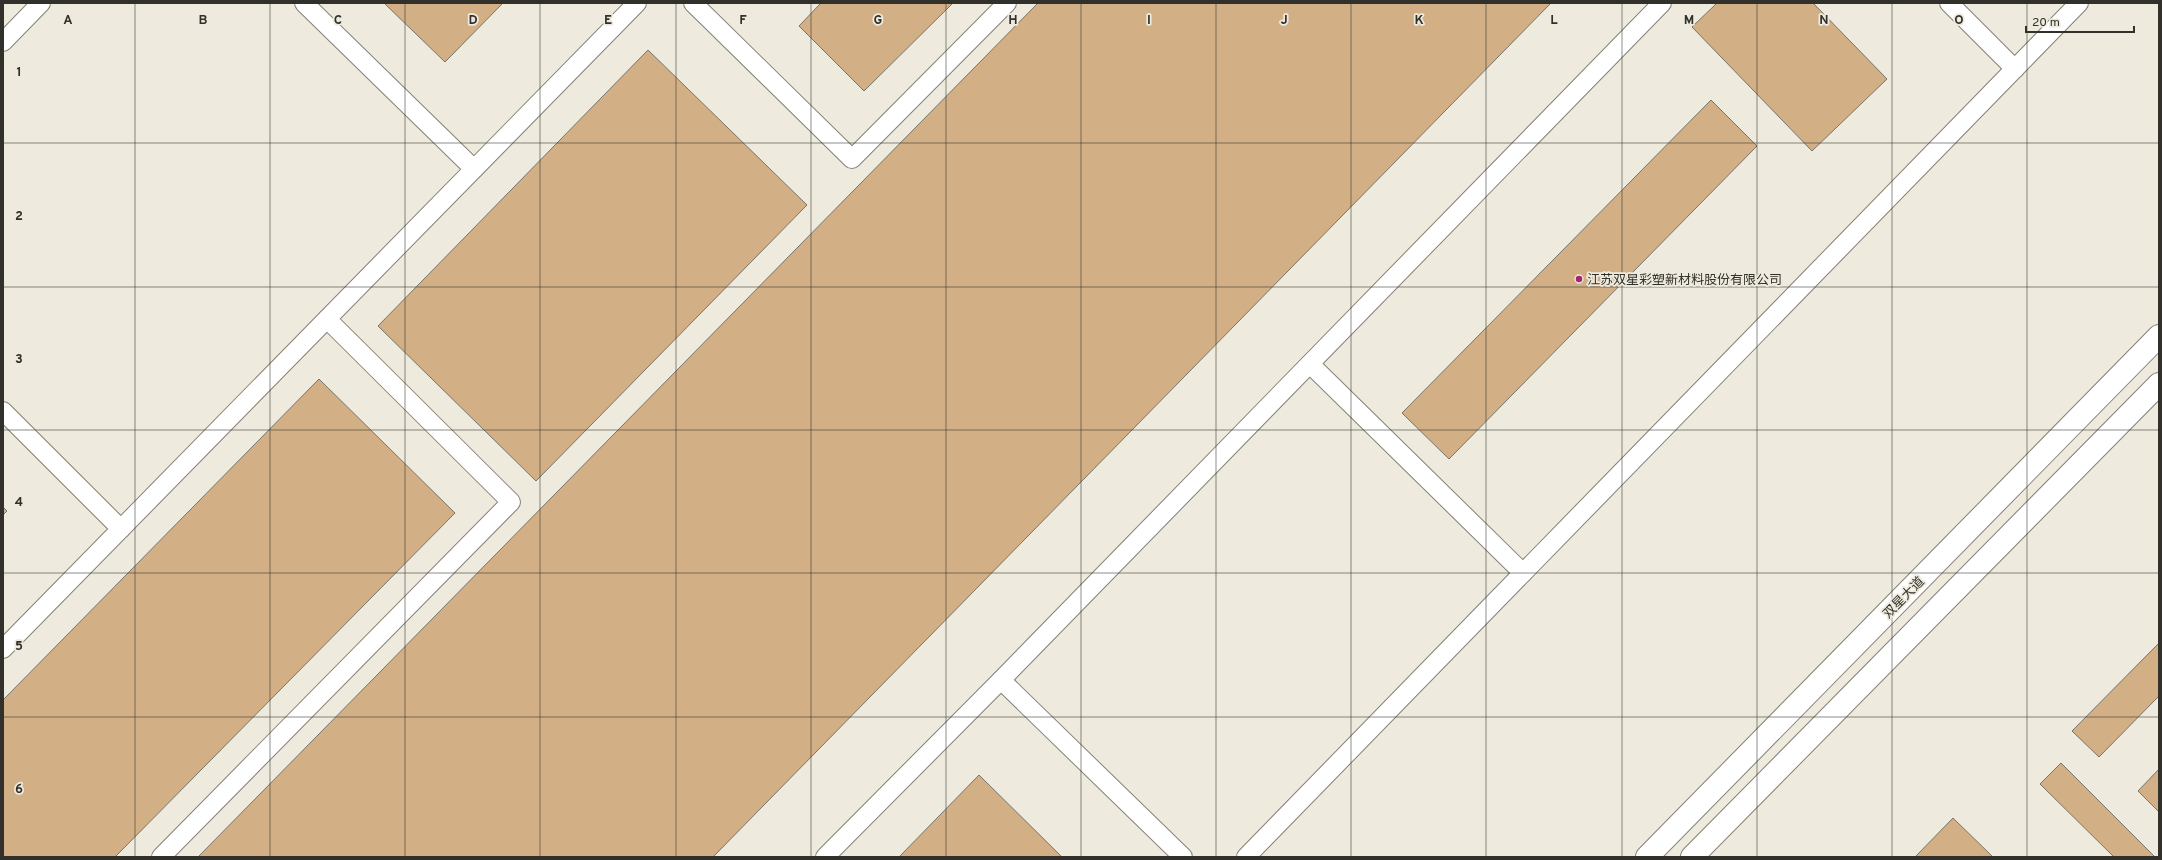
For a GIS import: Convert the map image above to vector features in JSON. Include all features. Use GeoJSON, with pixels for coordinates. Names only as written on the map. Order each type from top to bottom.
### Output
{"type":"FeatureCollection","features":[{"type":"Feature","properties":{"kind":"street","name":"双星大道"},"geometry":{"type":"LineString","coordinates":[[1647,857],[2159,336]]}},
{"type":"Feature","properties":{"kind":"street"},"geometry":{"type":"LineString","coordinates":[[1692,857],[2159,384]]}},
{"type":"Feature","properties":{"kind":"lane"},"geometry":{"type":"LineString","coordinates":[[3,42],[41,3]]}},
{"type":"Feature","properties":{"kind":"lane"},"geometry":{"type":"LineString","coordinates":[[304,3],[474,169]]}},
{"type":"Feature","properties":{"kind":"lane"},"geometry":{"type":"LineString","coordinates":[[3,649],[637,3]]}},
{"type":"Feature","properties":{"kind":"lane"},"geometry":{"type":"LineString","coordinates":[[693,3],[852,159],[1007,3]]}},
{"type":"Feature","properties":{"kind":"lane"},"geometry":{"type":"LineString","coordinates":[[825,857],[1001,680],[1662,3]]}},
{"type":"Feature","properties":{"kind":"lane"},"geometry":{"type":"LineString","coordinates":[[1949,3],[2015,69]]}},
{"type":"Feature","properties":{"kind":"lane"},"geometry":{"type":"LineString","coordinates":[[1246,857],[2079,3]]}},
{"type":"Feature","properties":{"kind":"lane"},"geometry":{"type":"LineString","coordinates":[[161,857],[511,502],[327,319]]}},
{"type":"Feature","properties":{"kind":"lane"},"geometry":{"type":"LineString","coordinates":[[1310,364],[1523,573]]}},
{"type":"Feature","properties":{"kind":"lane"},"geometry":{"type":"LineString","coordinates":[[3,411],[121,529]]}},
{"type":"Feature","properties":{"kind":"lane"},"geometry":{"type":"LineString","coordinates":[[1001,680],[1183,857]]}},
{"type":"Feature","properties":{"kind":"building"},"geometry":{"type":"Polygon","coordinates":[[[384,3],[503,3],[445,62],[384,3]]]}},
{"type":"Feature","properties":{"kind":"building"},"geometry":{"type":"Polygon","coordinates":[[[821,3],[953,3],[864,91],[799,26],[821,3]]]}},
{"type":"Feature","properties":{"kind":"building"},"geometry":{"type":"Polygon","coordinates":[[[1038,3],[1551,3],[713,857],[198,857],[1038,3]]]}},
{"type":"Feature","properties":{"kind":"building"},"geometry":{"type":"Polygon","coordinates":[[[1717,3],[1813,3],[1887,79],[1812,151],[1692,27],[1717,3]]]}},
{"type":"Feature","properties":{"kind":"building"},"geometry":{"type":"Polygon","coordinates":[[[648,50],[807,205],[536,481],[378,326],[648,50]]]}},
{"type":"Feature","properties":{"kind":"building"},"geometry":{"type":"Polygon","coordinates":[[[1711,100],[1757,146],[1449,459],[1402,413],[1711,100]]]}},
{"type":"Feature","properties":{"kind":"building"},"geometry":{"type":"Polygon","coordinates":[[[319,379],[455,513],[115,857],[3,857],[3,700],[319,379]]]}},
{"type":"Feature","properties":{"kind":"building"},"geometry":{"type":"Polygon","coordinates":[[[3,507],[7,511],[3,515],[3,507]]]}},
{"type":"Feature","properties":{"kind":"building"},"geometry":{"type":"Polygon","coordinates":[[[2159,643],[2159,696],[2099,757],[2072,731],[2159,643]]]}},
{"type":"Feature","properties":{"kind":"building"},"geometry":{"type":"Polygon","coordinates":[[[2061,763],[2155,857],[2114,857],[2040,784],[2061,763]]]}},
{"type":"Feature","properties":{"kind":"building"},"geometry":{"type":"Polygon","coordinates":[[[2159,769],[2159,812],[2138,791],[2159,769]]]}},
{"type":"Feature","properties":{"kind":"building"},"geometry":{"type":"Polygon","coordinates":[[[979,775],[1062,857],[899,857],[979,775]]]}},
{"type":"Feature","properties":{"kind":"building"},"geometry":{"type":"Polygon","coordinates":[[[1953,818],[1993,857],[1915,857],[1953,818]]]}},
{"type":"Feature","properties":{"kind":"place","name":"江苏双星彩塑新材料股份有限公司"},"geometry":{"type":"Point","coordinates":[1579,279]}}]}
